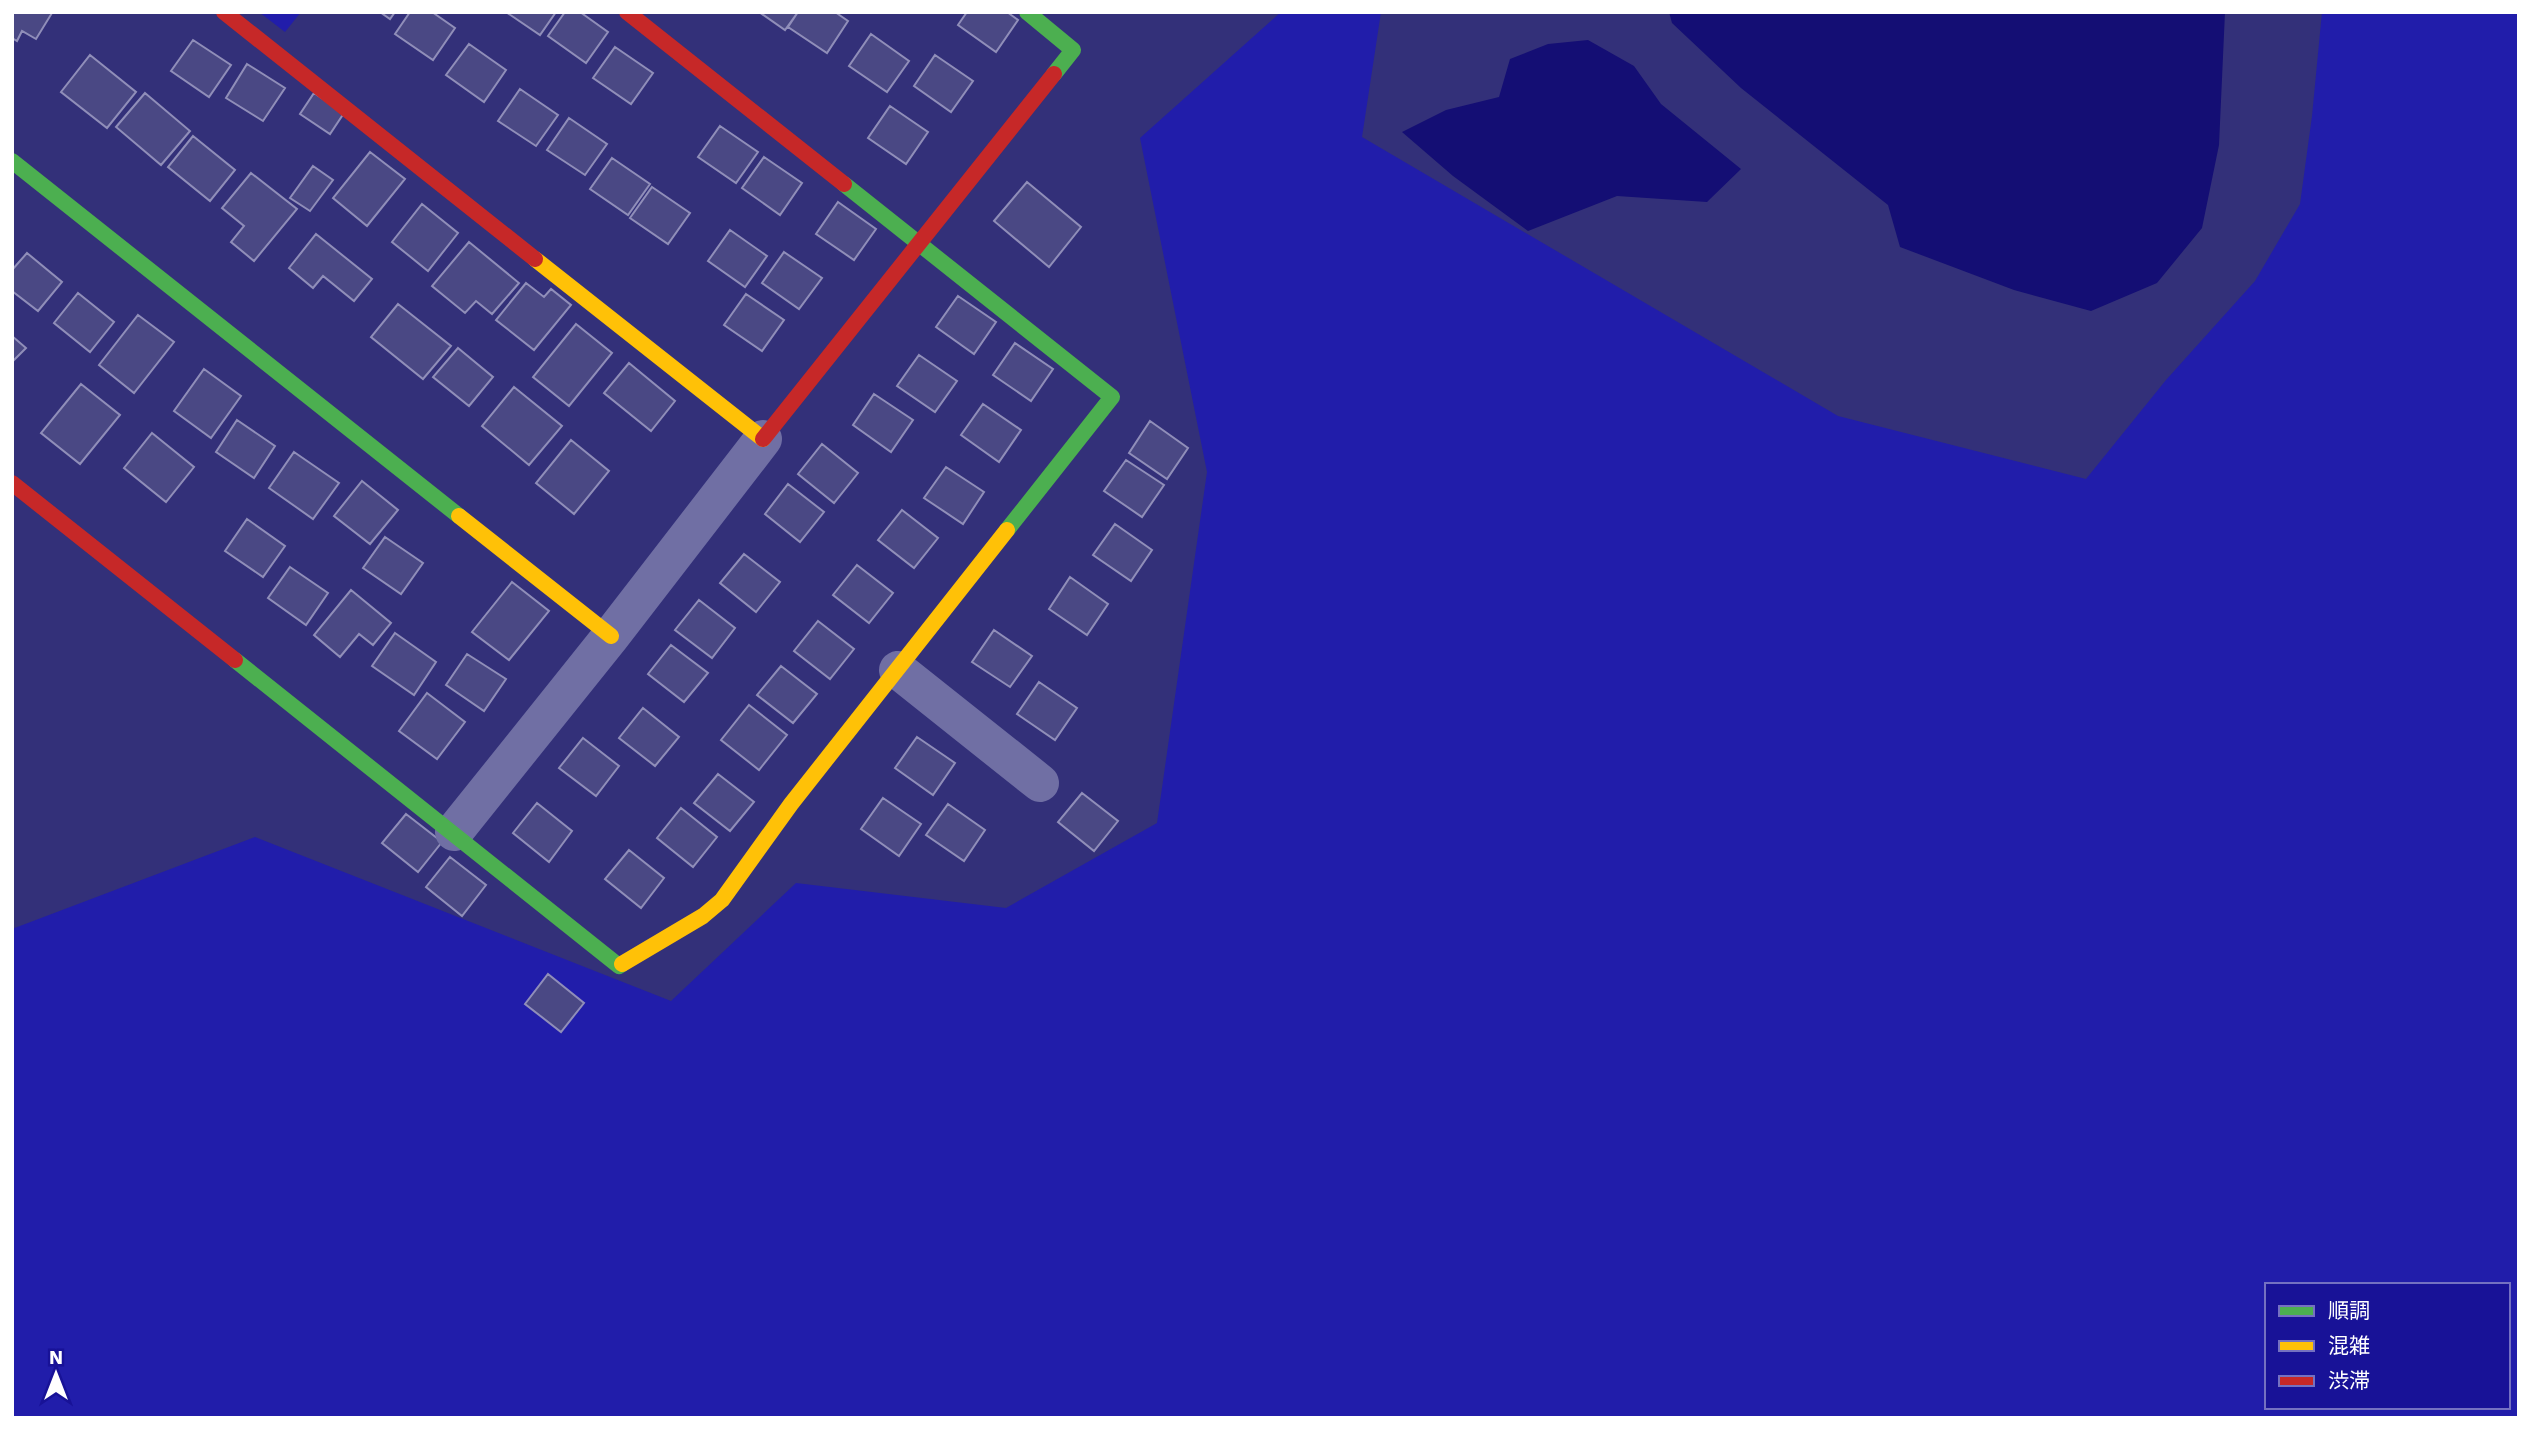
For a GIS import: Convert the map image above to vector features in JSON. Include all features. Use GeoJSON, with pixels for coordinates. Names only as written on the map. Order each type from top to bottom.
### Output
{"type":"FeatureCollection","features":[{"type":"Feature","properties":{"kind":"street"},"geometry":{"type":"LineString","coordinates":[[224,12],[764,439]]}},
{"type":"Feature","properties":{"kind":"street"},"geometry":{"type":"LineString","coordinates":[[12,482],[619,966],[703,916],[722,900],[791,804],[1112,397],[627,12]]}},
{"type":"Feature","properties":{"kind":"street"},"geometry":{"type":"LineString","coordinates":[[454,832],[1073,50],[1027,12]]}},
{"type":"Feature","properties":{"kind":"street"},"geometry":{"type":"LineString","coordinates":[[12,161],[611,636]]}},
{"type":"Feature","properties":{"kind":"street"},"geometry":{"type":"LineString","coordinates":[[898,670],[1040,783]]}},
{"type":"Feature","properties":{"kind":"shaded area"},"geometry":{"type":"Polygon","coordinates":[[[259,12],[301,12],[285,32],[259,12]]]}},
{"type":"Feature","properties":{"kind":"shaded area"},"geometry":{"type":"Polygon","coordinates":[[[1281,12],[1381,12],[1362,137],[1838,416],[2086,479],[2166,380],[2255,281],[2300,204],[2322,12],[2519,12],[2519,1418],[12,1418],[12,929],[255,837],[671,1001],[796,883],[1006,908],[1157,823],[1207,472],[1140,138],[1281,12]]]}},
{"type":"Feature","properties":{"kind":"shaded area"},"geometry":{"type":"Polygon","coordinates":[[[1669,12],[2225,12],[2219,145],[2202,228],[2157,283],[2091,311],[2014,290],[1900,247],[1888,205],[1741,88],[1672,23],[1669,12]]]}},
{"type":"Feature","properties":{"kind":"shaded area"},"geometry":{"type":"Polygon","coordinates":[[[1588,40],[1634,66],[1661,104],[1741,169],[1707,202],[1617,196],[1528,231],[1453,176],[1402,132],[1446,110],[1499,97],[1510,59],[1548,44],[1588,40]]]}},
{"type":"Feature","properties":{"kind":"building"},"geometry":{"type":"Polygon","coordinates":[[[12,12],[52,13],[36,39],[22,31],[17,41],[12,38],[12,12]]]}},
{"type":"Feature","properties":{"kind":"building"},"geometry":{"type":"Polygon","coordinates":[[[380,12],[395,12],[390,19],[380,12]]]}},
{"type":"Feature","properties":{"kind":"building"},"geometry":{"type":"Polygon","coordinates":[[[410,12],[432,12],[455,28],[433,60],[395,34],[410,12]]]}},
{"type":"Feature","properties":{"kind":"building"},"geometry":{"type":"Polygon","coordinates":[[[506,12],[556,12],[540,35],[506,12]]]}},
{"type":"Feature","properties":{"kind":"building"},"geometry":{"type":"Polygon","coordinates":[[[565,12],[580,12],[608,32],[586,63],[548,36],[565,12]]]}},
{"type":"Feature","properties":{"kind":"building"},"geometry":{"type":"Polygon","coordinates":[[[759,12],[798,12],[785,30],[759,12]]]}},
{"type":"Feature","properties":{"kind":"building"},"geometry":{"type":"Polygon","coordinates":[[[798,12],[835,12],[848,21],[827,53],[788,27],[798,12]]]}},
{"type":"Feature","properties":{"kind":"building"},"geometry":{"type":"Polygon","coordinates":[[[967,12],[1007,12],[1018,20],[996,52],[958,25],[967,12]]]}},
{"type":"Feature","properties":{"kind":"building"},"geometry":{"type":"Polygon","coordinates":[[[871,34],[909,61],[887,92],[849,66],[871,34]]]}},
{"type":"Feature","properties":{"kind":"building"},"geometry":{"type":"Polygon","coordinates":[[[193,40],[231,65],[209,97],[171,71],[193,40]]]}},
{"type":"Feature","properties":{"kind":"building"},"geometry":{"type":"Polygon","coordinates":[[[469,44],[506,70],[484,102],[446,75],[469,44]]]}},
{"type":"Feature","properties":{"kind":"building"},"geometry":{"type":"Polygon","coordinates":[[[615,47],[653,73],[631,104],[593,78],[615,47]]]}},
{"type":"Feature","properties":{"kind":"building"},"geometry":{"type":"Polygon","coordinates":[[[90,55],[136,92],[107,128],[61,92],[90,55]]]}},
{"type":"Feature","properties":{"kind":"building"},"geometry":{"type":"Polygon","coordinates":[[[935,55],[973,81],[951,112],[914,86],[935,55]]]}},
{"type":"Feature","properties":{"kind":"building"},"geometry":{"type":"Polygon","coordinates":[[[247,64],[285,88],[263,121],[226,98],[247,64]]]}},
{"type":"Feature","properties":{"kind":"building"},"geometry":{"type":"Polygon","coordinates":[[[520,89],[558,115],[536,146],[498,121],[520,89]]]}},
{"type":"Feature","properties":{"kind":"building"},"geometry":{"type":"Polygon","coordinates":[[[145,93],[190,131],[161,165],[116,127],[145,93]]]}},
{"type":"Feature","properties":{"kind":"building"},"geometry":{"type":"Polygon","coordinates":[[[314,93],[344,113],[330,134],[300,114],[314,93]]]}},
{"type":"Feature","properties":{"kind":"building"},"geometry":{"type":"Polygon","coordinates":[[[890,106],[928,132],[906,164],[868,138],[890,106]]]}},
{"type":"Feature","properties":{"kind":"building"},"geometry":{"type":"Polygon","coordinates":[[[569,118],[607,144],[585,175],[547,150],[569,118]]]}},
{"type":"Feature","properties":{"kind":"building"},"geometry":{"type":"Polygon","coordinates":[[[720,126],[758,152],[736,183],[698,157],[720,126]]]}},
{"type":"Feature","properties":{"kind":"building"},"geometry":{"type":"Polygon","coordinates":[[[193,136],[235,170],[210,201],[168,167],[193,136]]]}},
{"type":"Feature","properties":{"kind":"building"},"geometry":{"type":"Polygon","coordinates":[[[370,152],[405,179],[367,226],[333,198],[370,152]]]}},
{"type":"Feature","properties":{"kind":"building"},"geometry":{"type":"Polygon","coordinates":[[[764,157],[802,183],[780,215],[742,188],[764,157]]]}},
{"type":"Feature","properties":{"kind":"building"},"geometry":{"type":"Polygon","coordinates":[[[612,158],[650,184],[628,215],[590,189],[612,158]]]}},
{"type":"Feature","properties":{"kind":"building"},"geometry":{"type":"Polygon","coordinates":[[[313,166],[333,180],[310,211],[290,198],[313,166]]]}},
{"type":"Feature","properties":{"kind":"building"},"geometry":{"type":"Polygon","coordinates":[[[251,173],[297,209],[254,261],[231,242],[244,226],[222,208],[251,173]]]}},
{"type":"Feature","properties":{"kind":"building"},"geometry":{"type":"Polygon","coordinates":[[[1027,182],[1081,227],[1049,267],[994,221],[1027,182]]]}},
{"type":"Feature","properties":{"kind":"building"},"geometry":{"type":"Polygon","coordinates":[[[652,187],[690,213],[668,244],[630,218],[652,187]]]}},
{"type":"Feature","properties":{"kind":"building"},"geometry":{"type":"Polygon","coordinates":[[[838,202],[876,229],[854,260],[816,234],[838,202]]]}},
{"type":"Feature","properties":{"kind":"building"},"geometry":{"type":"Polygon","coordinates":[[[422,204],[458,233],[428,271],[392,242],[422,204]]]}},
{"type":"Feature","properties":{"kind":"building"},"geometry":{"type":"Polygon","coordinates":[[[730,230],[767,256],[745,287],[708,261],[730,230]]]}},
{"type":"Feature","properties":{"kind":"building"},"geometry":{"type":"Polygon","coordinates":[[[316,234],[372,279],[354,301],[323,276],[313,288],[289,268],[316,234]]]}},
{"type":"Feature","properties":{"kind":"building"},"geometry":{"type":"Polygon","coordinates":[[[469,242],[519,283],[492,314],[476,301],[465,313],[432,286],[469,242]]]}},
{"type":"Feature","properties":{"kind":"building"},"geometry":{"type":"Polygon","coordinates":[[[784,252],[822,278],[799,309],[762,283],[784,252]]]}},
{"type":"Feature","properties":{"kind":"building"},"geometry":{"type":"Polygon","coordinates":[[[27,253],[62,282],[38,311],[12,291],[12,270],[27,253]]]}},
{"type":"Feature","properties":{"kind":"building"},"geometry":{"type":"Polygon","coordinates":[[[526,283],[544,297],[551,289],[571,305],[534,350],[496,320],[526,283]]]}},
{"type":"Feature","properties":{"kind":"building"},"geometry":{"type":"Polygon","coordinates":[[[78,293],[114,322],[90,352],[54,323],[78,293]]]}},
{"type":"Feature","properties":{"kind":"building"},"geometry":{"type":"Polygon","coordinates":[[[746,294],[784,320],[762,351],[724,325],[746,294]]]}},
{"type":"Feature","properties":{"kind":"building"},"geometry":{"type":"Polygon","coordinates":[[[958,296],[996,322],[974,354],[936,327],[958,296]]]}},
{"type":"Feature","properties":{"kind":"building"},"geometry":{"type":"Polygon","coordinates":[[[398,304],[451,346],[423,379],[371,337],[398,304]]]}},
{"type":"Feature","properties":{"kind":"building"},"geometry":{"type":"Polygon","coordinates":[[[138,315],[174,342],[134,393],[99,365],[138,315]]]}},
{"type":"Feature","properties":{"kind":"building"},"geometry":{"type":"Polygon","coordinates":[[[576,324],[612,353],[569,406],[533,377],[576,324]]]}},
{"type":"Feature","properties":{"kind":"building"},"geometry":{"type":"Polygon","coordinates":[[[12,336],[26,348],[12,362],[12,336]]]}},
{"type":"Feature","properties":{"kind":"building"},"geometry":{"type":"Polygon","coordinates":[[[1015,343],[1053,369],[1031,401],[993,375],[1015,343]]]}},
{"type":"Feature","properties":{"kind":"building"},"geometry":{"type":"Polygon","coordinates":[[[458,348],[493,377],[469,406],[433,377],[458,348]]]}},
{"type":"Feature","properties":{"kind":"building"},"geometry":{"type":"Polygon","coordinates":[[[919,355],[957,381],[935,412],[897,386],[919,355]]]}},
{"type":"Feature","properties":{"kind":"building"},"geometry":{"type":"Polygon","coordinates":[[[629,363],[675,401],[651,431],[604,393],[629,363]]]}},
{"type":"Feature","properties":{"kind":"building"},"geometry":{"type":"Polygon","coordinates":[[[204,369],[241,396],[211,438],[174,411],[204,369]]]}},
{"type":"Feature","properties":{"kind":"building"},"geometry":{"type":"Polygon","coordinates":[[[81,384],[120,415],[80,464],[41,433],[81,384]]]}},
{"type":"Feature","properties":{"kind":"building"},"geometry":{"type":"Polygon","coordinates":[[[514,387],[562,426],[529,465],[482,426],[514,387]]]}},
{"type":"Feature","properties":{"kind":"building"},"geometry":{"type":"Polygon","coordinates":[[[874,394],[913,420],[891,452],[853,425],[874,394]]]}},
{"type":"Feature","properties":{"kind":"building"},"geometry":{"type":"Polygon","coordinates":[[[983,404],[1021,430],[999,462],[961,435],[983,404]]]}},
{"type":"Feature","properties":{"kind":"building"},"geometry":{"type":"Polygon","coordinates":[[[237,420],[275,446],[254,478],[216,452],[237,420]]]}},
{"type":"Feature","properties":{"kind":"building"},"geometry":{"type":"Polygon","coordinates":[[[1150,421],[1188,448],[1167,479],[1129,453],[1150,421]]]}},
{"type":"Feature","properties":{"kind":"building"},"geometry":{"type":"Polygon","coordinates":[[[152,433],[194,467],[166,502],[124,468],[152,433]]]}},
{"type":"Feature","properties":{"kind":"building"},"geometry":{"type":"Polygon","coordinates":[[[571,440],[609,471],[574,514],[536,483],[571,440]]]}},
{"type":"Feature","properties":{"kind":"building"},"geometry":{"type":"Polygon","coordinates":[[[822,444],[858,473],[834,503],[798,474],[822,444]]]}},
{"type":"Feature","properties":{"kind":"building"},"geometry":{"type":"Polygon","coordinates":[[[294,452],[339,483],[313,519],[269,488],[294,452]]]}},
{"type":"Feature","properties":{"kind":"building"},"geometry":{"type":"Polygon","coordinates":[[[1126,460],[1164,485],[1142,517],[1104,491],[1126,460]]]}},
{"type":"Feature","properties":{"kind":"building"},"geometry":{"type":"Polygon","coordinates":[[[946,467],[984,492],[963,524],[924,498],[946,467]]]}},
{"type":"Feature","properties":{"kind":"building"},"geometry":{"type":"Polygon","coordinates":[[[362,481],[398,510],[370,544],[334,516],[362,481]]]}},
{"type":"Feature","properties":{"kind":"building"},"geometry":{"type":"Polygon","coordinates":[[[788,484],[824,512],[800,542],[765,514],[788,484]]]}},
{"type":"Feature","properties":{"kind":"building"},"geometry":{"type":"Polygon","coordinates":[[[902,510],[938,538],[914,568],[878,540],[902,510]]]}},
{"type":"Feature","properties":{"kind":"building"},"geometry":{"type":"Polygon","coordinates":[[[247,519],[285,546],[263,577],[225,551],[247,519]]]}},
{"type":"Feature","properties":{"kind":"building"},"geometry":{"type":"Polygon","coordinates":[[[1115,524],[1152,550],[1131,581],[1093,555],[1115,524]]]}},
{"type":"Feature","properties":{"kind":"building"},"geometry":{"type":"Polygon","coordinates":[[[385,537],[423,563],[401,594],[363,568],[385,537]]]}},
{"type":"Feature","properties":{"kind":"building"},"geometry":{"type":"Polygon","coordinates":[[[744,554],[780,582],[756,612],[720,583],[744,554]]]}},
{"type":"Feature","properties":{"kind":"building"},"geometry":{"type":"Polygon","coordinates":[[[857,565],[893,593],[869,623],[833,595],[857,565]]]}},
{"type":"Feature","properties":{"kind":"building"},"geometry":{"type":"Polygon","coordinates":[[[290,567],[328,593],[306,625],[268,598],[290,567]]]}},
{"type":"Feature","properties":{"kind":"building"},"geometry":{"type":"Polygon","coordinates":[[[1070,577],[1108,604],[1087,635],[1049,609],[1070,577]]]}},
{"type":"Feature","properties":{"kind":"building"},"geometry":{"type":"Polygon","coordinates":[[[512,582],[549,611],[509,660],[472,632],[512,582]]]}},
{"type":"Feature","properties":{"kind":"building"},"geometry":{"type":"Polygon","coordinates":[[[351,590],[391,623],[373,645],[359,634],[340,657],[314,635],[351,590]]]}},
{"type":"Feature","properties":{"kind":"building"},"geometry":{"type":"Polygon","coordinates":[[[699,600],[735,628],[712,658],[675,630],[699,600]]]}},
{"type":"Feature","properties":{"kind":"building"},"geometry":{"type":"Polygon","coordinates":[[[818,621],[854,649],[830,679],[794,651],[818,621]]]}},
{"type":"Feature","properties":{"kind":"building"},"geometry":{"type":"Polygon","coordinates":[[[994,630],[1032,656],[1010,687],[972,662],[994,630]]]}},
{"type":"Feature","properties":{"kind":"building"},"geometry":{"type":"Polygon","coordinates":[[[395,633],[436,662],[414,695],[372,666],[395,633]]]}},
{"type":"Feature","properties":{"kind":"building"},"geometry":{"type":"Polygon","coordinates":[[[671,645],[708,673],[684,702],[648,674],[671,645]]]}},
{"type":"Feature","properties":{"kind":"building"},"geometry":{"type":"Polygon","coordinates":[[[467,654],[506,679],[484,711],[446,685],[467,654]]]}},
{"type":"Feature","properties":{"kind":"building"},"geometry":{"type":"Polygon","coordinates":[[[781,666],[817,694],[793,723],[757,695],[781,666]]]}},
{"type":"Feature","properties":{"kind":"building"},"geometry":{"type":"Polygon","coordinates":[[[1039,682],[1077,708],[1055,740],[1017,714],[1039,682]]]}},
{"type":"Feature","properties":{"kind":"building"},"geometry":{"type":"Polygon","coordinates":[[[427,693],[465,722],[437,759],[399,731],[427,693]]]}},
{"type":"Feature","properties":{"kind":"building"},"geometry":{"type":"Polygon","coordinates":[[[749,705],[787,735],[759,770],[721,740],[749,705]]]}},
{"type":"Feature","properties":{"kind":"building"},"geometry":{"type":"Polygon","coordinates":[[[643,708],[679,737],[655,766],[619,738],[643,708]]]}},
{"type":"Feature","properties":{"kind":"building"},"geometry":{"type":"Polygon","coordinates":[[[917,737],[955,763],[933,795],[895,768],[917,737]]]}},
{"type":"Feature","properties":{"kind":"building"},"geometry":{"type":"Polygon","coordinates":[[[583,738],[619,766],[596,796],[559,768],[583,738]]]}},
{"type":"Feature","properties":{"kind":"building"},"geometry":{"type":"Polygon","coordinates":[[[718,774],[754,802],[730,831],[694,803],[718,774]]]}},
{"type":"Feature","properties":{"kind":"building"},"geometry":{"type":"Polygon","coordinates":[[[1082,793],[1118,821],[1094,851],[1058,822],[1082,793]]]}},
{"type":"Feature","properties":{"kind":"building"},"geometry":{"type":"Polygon","coordinates":[[[883,798],[921,824],[899,856],[861,829],[883,798]]]}},
{"type":"Feature","properties":{"kind":"building"},"geometry":{"type":"Polygon","coordinates":[[[537,803],[572,831],[549,862],[513,833],[537,803]]]}},
{"type":"Feature","properties":{"kind":"building"},"geometry":{"type":"Polygon","coordinates":[[[948,804],[985,830],[964,861],[926,835],[948,804]]]}},
{"type":"Feature","properties":{"kind":"building"},"geometry":{"type":"Polygon","coordinates":[[[681,808],[717,837],[693,867],[657,838],[681,808]]]}},
{"type":"Feature","properties":{"kind":"building"},"geometry":{"type":"Polygon","coordinates":[[[406,814],[442,842],[418,872],[382,843],[406,814]]]}},
{"type":"Feature","properties":{"kind":"building"},"geometry":{"type":"Polygon","coordinates":[[[629,850],[664,878],[641,908],[605,879],[629,850]]]}},
{"type":"Feature","properties":{"kind":"building"},"geometry":{"type":"Polygon","coordinates":[[[450,857],[486,885],[462,916],[426,887],[450,857]]]}},
{"type":"Feature","properties":{"kind":"building"},"geometry":{"type":"Polygon","coordinates":[[[548,974],[584,1003],[561,1032],[525,1004],[548,974]]]}},
{"type":"Feature","properties":{"kind":"traffic: fast"},"geometry":{"type":"LineString","coordinates":[[1027,12],[1073,50],[1054,74]]}},
{"type":"Feature","properties":{"kind":"traffic: fast"},"geometry":{"type":"LineString","coordinates":[[12,161],[459,516]]}},
{"type":"Feature","properties":{"kind":"traffic: fast"},"geometry":{"type":"LineString","coordinates":[[844,184],[1112,397],[1007,530]]}},
{"type":"Feature","properties":{"kind":"traffic: fast"},"geometry":{"type":"LineString","coordinates":[[235,660],[619,966],[622,964]]}},
{"type":"Feature","properties":{"kind":"traffic: slow"},"geometry":{"type":"LineString","coordinates":[[535,259],[763,439]]}},
{"type":"Feature","properties":{"kind":"traffic: slow"},"geometry":{"type":"LineString","coordinates":[[459,516],[611,636]]}},
{"type":"Feature","properties":{"kind":"traffic: slow"},"geometry":{"type":"LineString","coordinates":[[622,964],[703,916],[722,900],[791,804],[1007,530]]}},
{"type":"Feature","properties":{"kind":"traffic: jam"},"geometry":{"type":"LineString","coordinates":[[224,12],[535,259]]}},
{"type":"Feature","properties":{"kind":"traffic: jam"},"geometry":{"type":"LineString","coordinates":[[627,12],[844,184]]}},
{"type":"Feature","properties":{"kind":"traffic: jam"},"geometry":{"type":"LineString","coordinates":[[763,439],[1054,74]]}},
{"type":"Feature","properties":{"kind":"traffic: jam"},"geometry":{"type":"LineString","coordinates":[[12,483],[235,660]]}}]}
